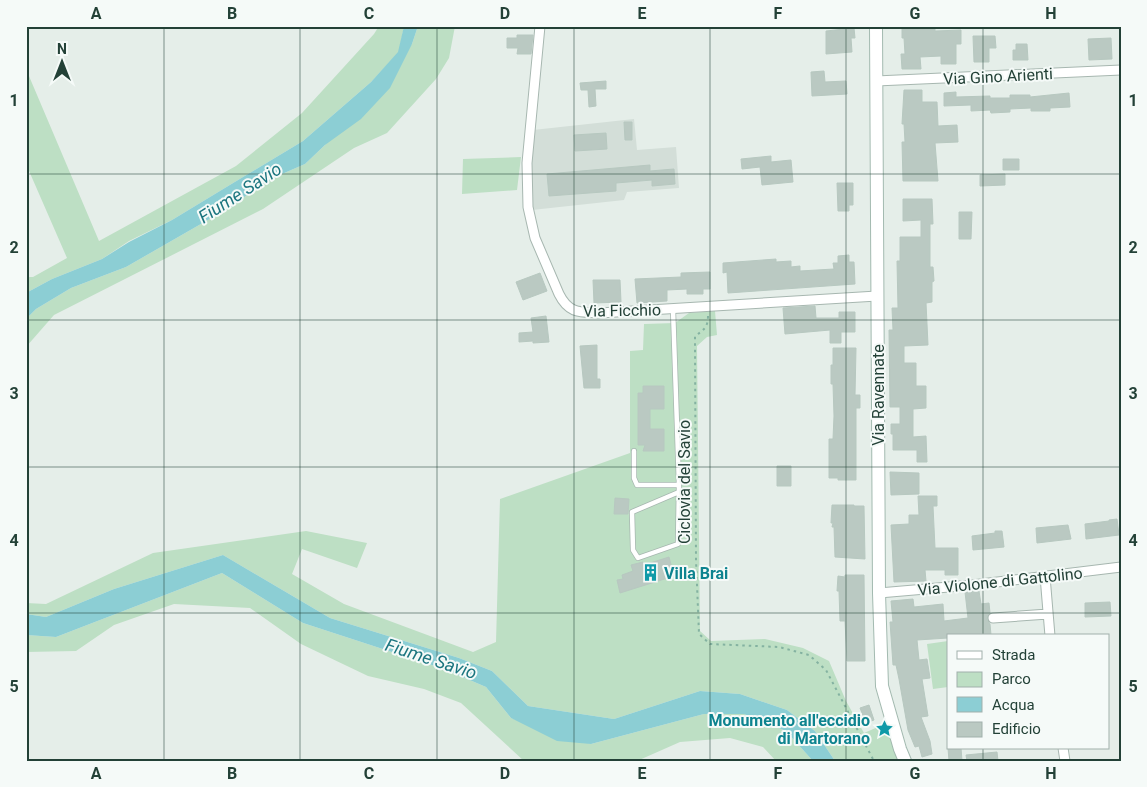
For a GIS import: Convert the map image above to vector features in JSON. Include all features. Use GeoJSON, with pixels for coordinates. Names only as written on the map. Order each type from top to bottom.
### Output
{"type":"FeatureCollection","features":[{"type":"Feature","properties":{"kind":"main road","name":"Via Ravennate"},"geometry":{"type":"LineString","coordinates":[[876,26],[878,593],[882,686],[905,761]]}},
{"type":"Feature","properties":{"kind":"street","name":"Via Ficchio"},"geometry":{"type":"LineString","coordinates":[[540,26],[527,163],[528,206],[535,238],[559,294],[570,309],[600,314],[877,296]]}},
{"type":"Feature","properties":{"kind":"street","name":"Via Gino Arienti"},"geometry":{"type":"LineString","coordinates":[[876,81],[1121,70]]}},
{"type":"Feature","properties":{"kind":"street","name":"Via Violone di Gattolino"},"geometry":{"type":"LineString","coordinates":[[878,593],[1121,567]]}},
{"type":"Feature","properties":{"kind":"street"},"geometry":{"type":"LineString","coordinates":[[1045,576],[1050,634]]}},
{"type":"Feature","properties":{"kind":"street"},"geometry":{"type":"LineString","coordinates":[[993,618],[1048,614]]}},
{"type":"Feature","properties":{"kind":"lane"},"geometry":{"type":"LineString","coordinates":[[674,309],[679,485],[679,492],[678,544],[638,558],[633,550],[632,512],[679,492]]}},
{"type":"Feature","properties":{"kind":"lane"},"geometry":{"type":"LineString","coordinates":[[634,451],[634,478],[637,485],[679,485]]}},
{"type":"Feature","properties":{"kind":"path","name":"Ciclovia del Savio"},"geometry":{"type":"LineString","coordinates":[[707,306],[708,323],[704,330],[695,336],[694,343],[696,560],[699,634],[710,644],[779,647],[809,656],[826,670],[874,761]]}},
{"type":"Feature","properties":{"kind":"shaded area"},"geometry":{"type":"Polygon","coordinates":[[[634,119],[637,150],[676,147],[679,188],[627,192],[624,200],[532,210],[530,177],[533,130],[634,119]]]}},
{"type":"Feature","properties":{"kind":"green space"},"geometry":{"type":"Polygon","coordinates":[[[379,26],[404,26],[399,52],[371,82],[303,141],[172,220],[129,241],[102,259],[52,279],[26,293],[26,277],[33,277],[67,258],[26,164],[26,69],[99,241],[236,166],[302,113],[374,34],[379,26]]]}},
{"type":"Feature","properties":{"kind":"green space"},"geometry":{"type":"Polygon","coordinates":[[[418,26],[455,26],[449,58],[436,79],[387,133],[354,148],[263,209],[54,315],[26,347],[26,319],[36,309],[71,288],[126,267],[234,205],[252,191],[282,174],[305,164],[325,145],[412,44],[418,26]]]}},
{"type":"Feature","properties":{"kind":"green space"},"geometry":{"type":"Polygon","coordinates":[[[521,157],[517,190],[462,194],[463,159],[521,157]]]}},
{"type":"Feature","properties":{"kind":"green space"},"geometry":{"type":"Polygon","coordinates":[[[715,311],[717,335],[707,337],[697,346],[700,631],[711,641],[765,639],[803,648],[829,661],[846,701],[864,733],[885,724],[900,761],[835,761],[815,731],[787,710],[740,694],[700,691],[614,719],[528,706],[492,671],[459,658],[330,618],[223,555],[114,589],[46,617],[26,614],[26,603],[46,604],[153,553],[306,531],[367,543],[357,568],[302,549],[292,574],[344,604],[473,652],[496,642],[500,499],[630,453],[630,351],[643,350],[644,324],[675,323],[689,313],[715,311]]]}},
{"type":"Feature","properties":{"kind":"green space"},"geometry":{"type":"Polygon","coordinates":[[[222,573],[303,623],[444,669],[486,687],[511,718],[591,744],[704,714],[744,714],[786,731],[813,761],[776,761],[763,747],[730,738],[680,742],[637,761],[524,761],[461,703],[424,689],[368,676],[301,644],[250,608],[174,604],[114,625],[76,651],[26,652],[26,635],[56,637],[222,573]]]}},
{"type":"Feature","properties":{"kind":"green space"},"geometry":{"type":"Polygon","coordinates":[[[947,641],[947,687],[933,689],[927,644],[947,641]]]}},
{"type":"Feature","properties":{"kind":"water","name":"Fiume Savio"},"geometry":{"type":"Polygon","coordinates":[[[404,26],[418,26],[412,44],[390,88],[361,119],[325,145],[305,164],[282,174],[252,191],[234,205],[126,267],[71,288],[36,309],[26,319],[26,293],[52,279],[102,259],[129,242],[172,220],[303,141],[371,82],[398,52],[404,26]]]}},
{"type":"Feature","properties":{"kind":"water","name":"Fiume Savio"},"geometry":{"type":"Polygon","coordinates":[[[223,555],[330,618],[459,658],[492,671],[528,706],[614,719],[700,691],[740,694],[787,710],[815,731],[835,761],[813,761],[786,731],[744,714],[704,714],[591,744],[557,741],[511,718],[486,687],[444,669],[303,623],[222,573],[56,637],[26,635],[26,614],[46,617],[114,589],[223,555]]]}},
{"type":"Feature","properties":{"kind":"building"},"geometry":{"type":"Polygon","coordinates":[[[925,26],[935,26],[935,31],[961,30],[961,44],[956,44],[956,64],[941,64],[941,56],[920,57],[921,69],[902,69],[901,54],[905,54],[902,29],[925,29],[925,26]]]}},
{"type":"Feature","properties":{"kind":"building"},"geometry":{"type":"Polygon","coordinates":[[[854,28],[855,38],[851,38],[852,52],[826,54],[826,31],[854,28]]]}},
{"type":"Feature","properties":{"kind":"building"},"geometry":{"type":"Polygon","coordinates":[[[517,35],[533,35],[531,54],[517,54],[518,48],[507,48],[507,38],[517,38],[517,35]]]}},
{"type":"Feature","properties":{"kind":"building"},"geometry":{"type":"Polygon","coordinates":[[[973,36],[995,36],[996,48],[989,48],[989,62],[974,62],[973,36]]]}},
{"type":"Feature","properties":{"kind":"building"},"geometry":{"type":"Polygon","coordinates":[[[1111,38],[1112,59],[1089,60],[1088,39],[1111,38]]]}},
{"type":"Feature","properties":{"kind":"building"},"geometry":{"type":"Polygon","coordinates":[[[1016,44],[1027,44],[1028,60],[1013,60],[1013,50],[1016,50],[1016,44]]]}},
{"type":"Feature","properties":{"kind":"building"},"geometry":{"type":"Polygon","coordinates":[[[824,71],[825,82],[846,81],[847,94],[812,96],[811,72],[824,71]]]}},
{"type":"Feature","properties":{"kind":"building"},"geometry":{"type":"Polygon","coordinates":[[[606,81],[606,89],[595,89],[596,106],[589,107],[588,90],[581,90],[580,83],[606,81]]]}},
{"type":"Feature","properties":{"kind":"building"},"geometry":{"type":"Polygon","coordinates":[[[904,90],[922,90],[922,102],[937,102],[938,126],[957,125],[958,142],[935,143],[938,181],[903,181],[902,142],[905,142],[904,124],[902,124],[904,90]]]}},
{"type":"Feature","properties":{"kind":"building"},"geometry":{"type":"Polygon","coordinates":[[[956,92],[956,97],[990,96],[990,98],[1010,98],[1010,95],[1030,95],[1030,97],[1069,93],[1070,107],[1050,108],[1050,111],[1031,111],[1031,108],[1010,109],[1010,112],[991,113],[990,110],[971,111],[971,105],[944,106],[944,93],[956,92]]]}},
{"type":"Feature","properties":{"kind":"building"},"geometry":{"type":"Polygon","coordinates":[[[624,122],[632,122],[632,140],[625,140],[624,122]]]}},
{"type":"Feature","properties":{"kind":"building"},"geometry":{"type":"Polygon","coordinates":[[[606,133],[607,149],[575,151],[574,135],[606,133]]]}},
{"type":"Feature","properties":{"kind":"building"},"geometry":{"type":"Polygon","coordinates":[[[771,156],[771,162],[791,160],[793,182],[762,185],[760,167],[742,169],[741,159],[771,156]]]}},
{"type":"Feature","properties":{"kind":"building"},"geometry":{"type":"Polygon","coordinates":[[[1003,159],[1019,159],[1019,170],[1003,170],[1003,159]]]}},
{"type":"Feature","properties":{"kind":"building"},"geometry":{"type":"Polygon","coordinates":[[[650,165],[650,171],[674,169],[675,184],[652,186],[652,180],[616,183],[616,191],[549,196],[547,174],[650,165]]]}},
{"type":"Feature","properties":{"kind":"building"},"geometry":{"type":"Polygon","coordinates":[[[1005,174],[1005,185],[980,186],[980,175],[1005,174]]]}},
{"type":"Feature","properties":{"kind":"building"},"geometry":{"type":"Polygon","coordinates":[[[837,183],[853,183],[853,205],[849,205],[849,211],[838,211],[837,183]]]}},
{"type":"Feature","properties":{"kind":"building"},"geometry":{"type":"Polygon","coordinates":[[[903,199],[932,199],[933,224],[930,224],[930,267],[933,267],[934,281],[932,282],[932,302],[926,303],[928,345],[904,346],[904,363],[916,363],[916,386],[926,386],[926,408],[913,409],[913,437],[926,436],[927,462],[917,462],[917,450],[893,450],[893,434],[891,434],[891,424],[900,424],[900,407],[890,407],[889,330],[893,330],[892,308],[898,308],[897,261],[900,261],[900,237],[921,237],[921,220],[903,221],[903,199]]]}},
{"type":"Feature","properties":{"kind":"building"},"geometry":{"type":"Polygon","coordinates":[[[959,212],[972,212],[971,239],[959,239],[959,212]]]}},
{"type":"Feature","properties":{"kind":"building"},"geometry":{"type":"Polygon","coordinates":[[[849,255],[849,262],[854,262],[855,284],[728,293],[727,272],[723,273],[723,263],[776,259],[776,262],[791,261],[791,267],[800,266],[800,271],[834,269],[833,263],[838,263],[838,256],[849,255]]]}},
{"type":"Feature","properties":{"kind":"building"},"geometry":{"type":"Polygon","coordinates":[[[710,272],[710,289],[703,289],[703,294],[687,294],[687,289],[667,290],[667,301],[637,303],[635,279],[681,277],[681,273],[710,272]]]}},
{"type":"Feature","properties":{"kind":"building"},"geometry":{"type":"Polygon","coordinates":[[[540,273],[547,291],[523,300],[516,282],[540,273]]]}},
{"type":"Feature","properties":{"kind":"building"},"geometry":{"type":"Polygon","coordinates":[[[593,280],[620,280],[621,302],[594,303],[593,280]]]}},
{"type":"Feature","properties":{"kind":"building"},"geometry":{"type":"Polygon","coordinates":[[[815,306],[816,318],[839,318],[839,312],[855,312],[855,332],[841,332],[841,343],[830,343],[830,330],[785,334],[783,308],[815,306]]]}},
{"type":"Feature","properties":{"kind":"building"},"geometry":{"type":"Polygon","coordinates":[[[546,316],[549,342],[519,342],[519,333],[533,332],[531,318],[546,316]]]}},
{"type":"Feature","properties":{"kind":"building"},"geometry":{"type":"Polygon","coordinates":[[[597,345],[597,379],[600,379],[600,388],[584,388],[580,346],[597,345]]]}},
{"type":"Feature","properties":{"kind":"building"},"geometry":{"type":"Polygon","coordinates":[[[833,348],[856,348],[855,395],[860,395],[860,408],[856,408],[856,480],[829,478],[829,439],[833,439],[834,416],[833,384],[831,384],[833,348]]]}},
{"type":"Feature","properties":{"kind":"building"},"geometry":{"type":"Polygon","coordinates":[[[643,386],[664,386],[664,409],[650,409],[650,429],[664,429],[664,451],[643,451],[645,445],[638,445],[638,393],[643,393],[643,386]]]}},
{"type":"Feature","properties":{"kind":"building"},"geometry":{"type":"Polygon","coordinates":[[[777,466],[791,466],[791,486],[777,486],[777,466]]]}},
{"type":"Feature","properties":{"kind":"building"},"geometry":{"type":"Polygon","coordinates":[[[890,472],[919,473],[919,494],[891,495],[890,472]]]}},
{"type":"Feature","properties":{"kind":"building"},"geometry":{"type":"Polygon","coordinates":[[[918,496],[937,496],[937,506],[933,506],[935,548],[958,548],[958,575],[945,575],[945,570],[925,570],[926,581],[894,582],[891,525],[909,524],[909,515],[919,515],[918,496]]]}},
{"type":"Feature","properties":{"kind":"building"},"geometry":{"type":"Polygon","coordinates":[[[615,498],[629,499],[628,514],[614,514],[615,498]]]}},
{"type":"Feature","properties":{"kind":"building"},"geometry":{"type":"Polygon","coordinates":[[[832,505],[864,506],[865,559],[835,557],[834,527],[832,527],[833,523],[831,523],[832,505]]]}},
{"type":"Feature","properties":{"kind":"building"},"geometry":{"type":"Polygon","coordinates":[[[1117,519],[1119,535],[1086,539],[1085,524],[1117,519]]]}},
{"type":"Feature","properties":{"kind":"building"},"geometry":{"type":"Polygon","coordinates":[[[1068,525],[1071,539],[1037,543],[1036,528],[1068,525]]]}},
{"type":"Feature","properties":{"kind":"building"},"geometry":{"type":"Polygon","coordinates":[[[995,531],[1002,531],[1004,547],[973,550],[972,536],[995,533],[995,531]]]}},
{"type":"Feature","properties":{"kind":"building","name":"Villa Brai"},"geometry":{"type":"Polygon","coordinates":[[[669,557],[674,576],[620,593],[617,580],[623,579],[622,575],[633,571],[631,565],[643,562],[644,565],[669,557]]]}},
{"type":"Feature","properties":{"kind":"building"},"geometry":{"type":"Polygon","coordinates":[[[845,575],[864,575],[865,661],[847,661],[845,621],[840,621],[839,591],[837,591],[838,576],[845,577],[845,575]]]}},
{"type":"Feature","properties":{"kind":"building"},"geometry":{"type":"Polygon","coordinates":[[[979,591],[981,604],[989,603],[990,613],[987,619],[990,624],[991,634],[947,634],[947,638],[917,640],[919,660],[927,659],[930,678],[922,679],[928,716],[921,717],[930,741],[932,754],[922,757],[919,746],[915,747],[908,730],[896,665],[893,665],[890,622],[893,622],[891,601],[913,599],[914,607],[943,604],[944,621],[968,618],[965,592],[979,591]]]}},
{"type":"Feature","properties":{"kind":"building"},"geometry":{"type":"Polygon","coordinates":[[[1110,602],[1111,616],[1085,617],[1085,603],[1110,602]]]}},
{"type":"Feature","properties":{"kind":"building"},"geometry":{"type":"Polygon","coordinates":[[[869,705],[874,720],[866,723],[860,708],[869,705]]]}},
{"type":"Feature","properties":{"kind":"building"},"geometry":{"type":"Polygon","coordinates":[[[948,750],[961,750],[962,761],[949,761],[948,750]]]}},
{"type":"Feature","properties":{"kind":"building"},"geometry":{"type":"Polygon","coordinates":[[[997,752],[998,761],[967,761],[966,755],[997,752]]]}},
{"type":"Feature","properties":{"kind":"place","name":"Villa Brai"},"geometry":{"type":"Point","coordinates":[650,573]}},
{"type":"Feature","properties":{"kind":"place","name":"Monumento all'eccidio di Martorano"},"geometry":{"type":"Point","coordinates":[884,729]}}]}
